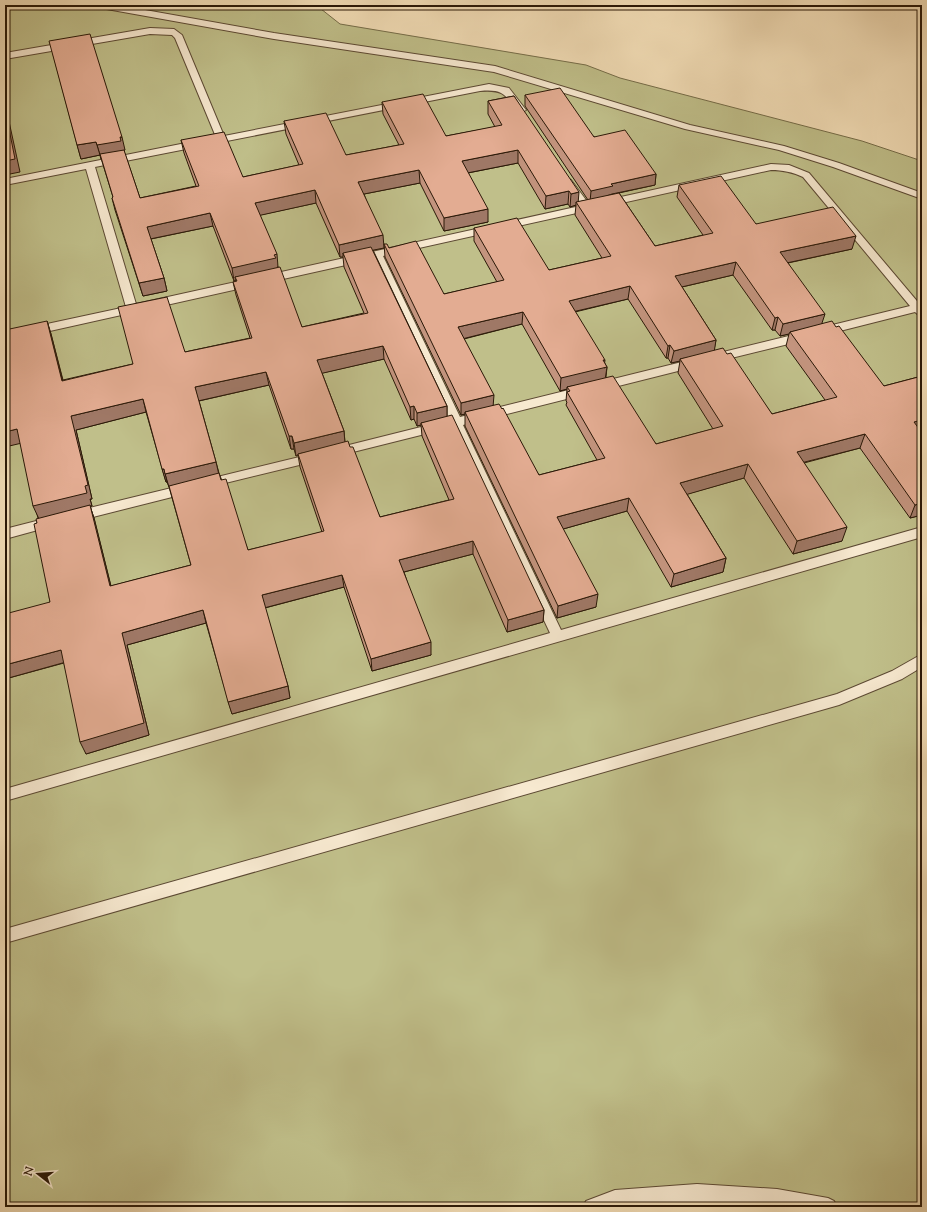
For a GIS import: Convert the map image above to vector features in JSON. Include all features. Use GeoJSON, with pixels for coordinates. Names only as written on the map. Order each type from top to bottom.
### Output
{"type":"FeatureCollection","features":[{"type":"Feature","properties":{"kind":"lane"},"geometry":{"type":"LineString","coordinates":[[101,5],[159,14],[274,36],[495,69],[688,127],[781,148],[836,165],[922,196]]}},
{"type":"Feature","properties":{"kind":"lane"},"geometry":{"type":"LineString","coordinates":[[5,56],[150,31],[174,32],[179,37],[221,139]]}},
{"type":"Feature","properties":{"kind":"lane"},"geometry":{"type":"LineString","coordinates":[[5,182],[493,86],[502,88],[509,92],[526,118]]}},
{"type":"Feature","properties":{"kind":"lane"},"geometry":{"type":"LineString","coordinates":[[90,165],[132,309]]}},
{"type":"Feature","properties":{"kind":"lane"},"geometry":{"type":"LineString","coordinates":[[5,337],[771,167],[795,169],[806,174],[919,311],[456,422],[5,534]]}},
{"type":"Feature","properties":{"kind":"lane"},"geometry":{"type":"LineString","coordinates":[[565,176],[586,208]]}},
{"type":"Feature","properties":{"kind":"lane"},"geometry":{"type":"LineString","coordinates":[[377,255],[557,635]]}},
{"type":"Feature","properties":{"kind":"lane"},"geometry":{"type":"LineString","coordinates":[[5,795],[557,635],[922,532]]}},
{"type":"Feature","properties":{"kind":"lane"},"geometry":{"type":"LineString","coordinates":[[5,936],[839,699],[897,675],[922,660]]}},
{"type":"Feature","properties":{"kind":"lane"},"geometry":{"type":"LineString","coordinates":[[592,1207],[615,1199],[697,1193],[777,1198],[828,1207]]}},
{"type":"Feature","properties":{"kind":"shaded area"},"geometry":{"type":"Polygon","coordinates":[[[5,5],[316,5],[340,24],[586,65],[620,78],[862,141],[922,161],[922,1207],[5,1207],[5,5]]]}},
{"type":"Feature","properties":{"kind":"building"},"geometry":{"type":"Polygon","coordinates":[[[90,34],[122,137],[120,137],[121,141],[97,145],[96,142],[77,145],[49,41],[90,34]]]}},
{"type":"Feature","properties":{"kind":"building"},"geometry":{"type":"Polygon","coordinates":[[[560,88],[594,137],[625,130],[656,174],[611,184],[613,186],[591,191],[525,95],[560,88]]]}},
{"type":"Feature","properties":{"kind":"building"},"geometry":{"type":"Polygon","coordinates":[[[423,94],[446,136],[502,125],[488,101],[514,96],[579,192],[571,194],[569,191],[546,196],[518,150],[462,161],[488,209],[444,218],[419,170],[358,182],[383,235],[339,245],[315,190],[255,203],[277,254],[274,255],[276,258],[232,268],[210,213],[147,227],[164,278],[139,283],[112,198],[113,197],[100,154],[124,150],[140,198],[199,186],[181,140],[224,132],[243,177],[303,164],[284,121],[326,113],[346,155],[404,144],[382,102],[423,94]]]}},
{"type":"Feature","properties":{"kind":"building"},"geometry":{"type":"Polygon","coordinates":[[[5,109],[15,159],[5,161],[5,109]]]}},
{"type":"Feature","properties":{"kind":"building"},"geometry":{"type":"Polygon","coordinates":[[[721,176],[756,224],[833,207],[856,236],[780,252],[825,314],[783,324],[778,317],[775,318],[736,262],[675,276],[716,340],[674,351],[670,345],[668,346],[630,286],[569,301],[605,360],[603,360],[607,367],[561,378],[523,312],[458,327],[494,395],[461,403],[384,244],[387,244],[389,248],[416,241],[444,294],[504,280],[474,228],[517,218],[549,270],[611,256],[576,202],[619,193],[655,246],[713,233],[679,185],[721,176]]]}},
{"type":"Feature","properties":{"kind":"building"},"geometry":{"type":"Polygon","coordinates":[[[371,247],[447,406],[417,413],[414,406],[410,407],[383,346],[317,360],[344,431],[294,443],[292,436],[289,436],[266,372],[195,387],[216,462],[165,474],[164,469],[162,469],[143,399],[71,416],[88,485],[85,486],[87,493],[33,506],[17,429],[5,432],[5,394],[9,393],[5,375],[5,330],[47,321],[62,381],[133,364],[118,307],[167,297],[185,352],[252,338],[233,282],[237,281],[235,277],[280,267],[302,327],[368,313],[343,253],[371,247]]]}},
{"type":"Feature","properties":{"kind":"building"},"geometry":{"type":"Polygon","coordinates":[[[832,321],[836,327],[839,326],[884,386],[922,376],[922,420],[914,422],[922,433],[922,503],[915,505],[865,434],[797,452],[847,527],[797,541],[748,464],[680,483],[726,558],[674,574],[629,498],[557,517],[598,594],[558,606],[465,412],[499,404],[502,409],[503,408],[539,475],[605,458],[567,392],[570,391],[567,387],[613,376],[656,444],[723,426],[680,359],[723,348],[727,354],[731,353],[772,414],[837,397],[790,332],[832,321]]]}},
{"type":"Feature","properties":{"kind":"building"},"geometry":{"type":"Polygon","coordinates":[[[452,415],[544,610],[508,620],[473,541],[399,560],[431,642],[371,659],[342,575],[262,595],[288,686],[228,702],[203,610],[122,633],[144,723],[80,742],[61,650],[5,665],[5,614],[50,602],[34,524],[37,523],[36,519],[90,505],[110,586],[191,565],[169,486],[219,473],[221,480],[226,479],[248,550],[324,531],[298,454],[348,441],[350,447],[353,447],[380,517],[454,499],[421,423],[452,415]]]}}]}
